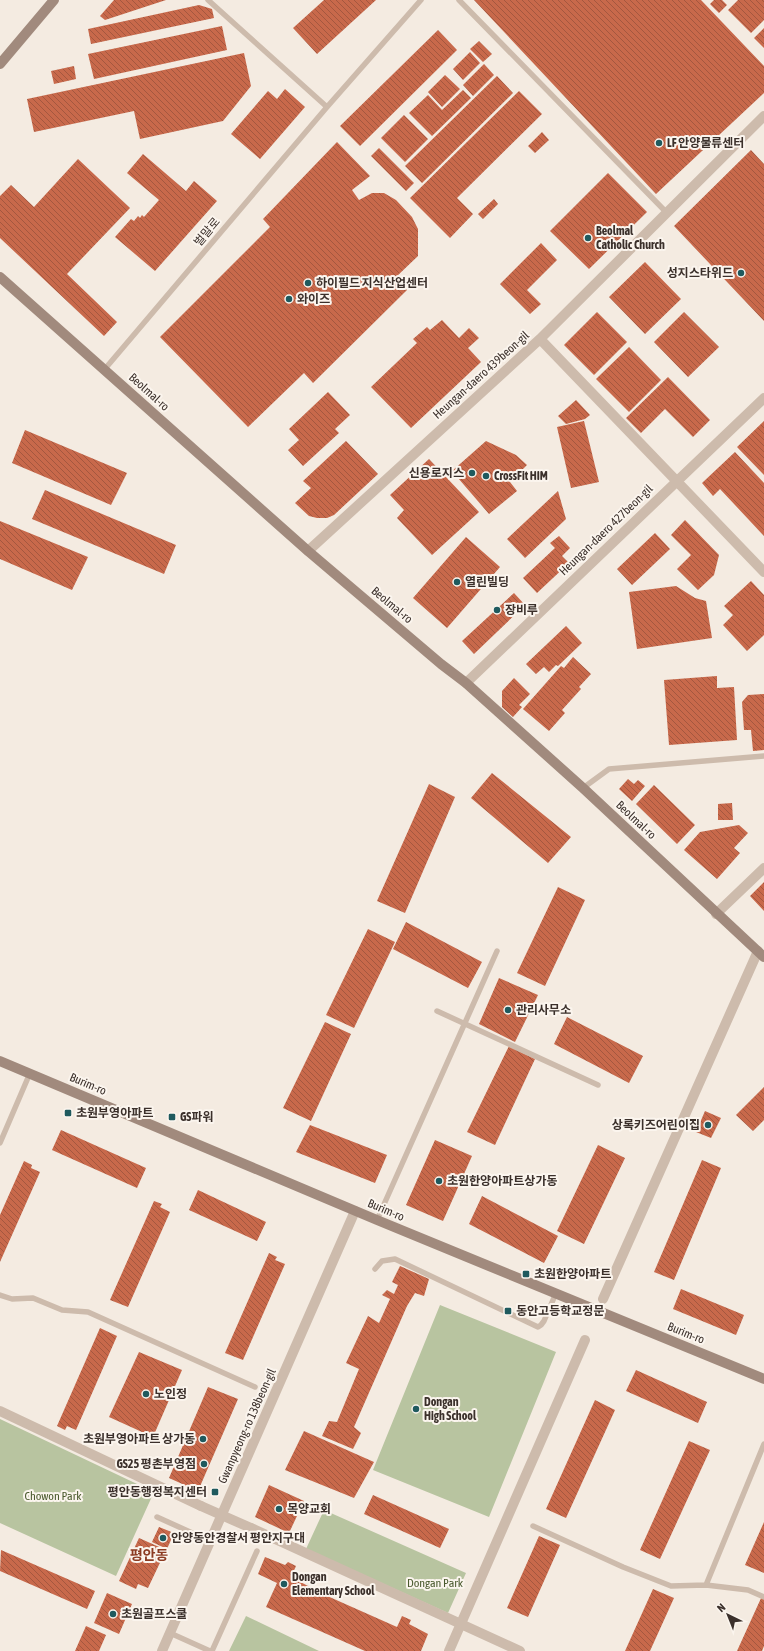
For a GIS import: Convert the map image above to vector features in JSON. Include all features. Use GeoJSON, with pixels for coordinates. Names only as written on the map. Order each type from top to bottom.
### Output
{"type":"FeatureCollection","features":[{"type":"Feature","properties":{"kind":"street"},"geometry":{"type":"LineString","coordinates":[[0,64],[54,0]]}},
{"type":"Feature","properties":{"kind":"street","name":"Heungan-daero 439beon-gil"},"geometry":{"type":"LineString","coordinates":[[308,551],[540,339],[764,116]]}},
{"type":"Feature","properties":{"kind":"street","name":"Beolmal-ro"},"geometry":{"type":"LineString","coordinates":[[0,277],[308,551],[441,664],[466,682],[583,788],[716,914],[761,954]]}},
{"type":"Feature","properties":{"kind":"street"},"geometry":{"type":"LineString","coordinates":[[540,339],[764,572]]}},
{"type":"Feature","properties":{"kind":"street","name":"Heungan-daero 427beon-gil"},"geometry":{"type":"LineString","coordinates":[[466,682],[764,398]]}},
{"type":"Feature","properties":{"kind":"street"},"geometry":{"type":"LineString","coordinates":[[716,914],[764,868]]}},
{"type":"Feature","properties":{"kind":"street"},"geometry":{"type":"LineString","coordinates":[[603,1299],[761,954]]}},
{"type":"Feature","properties":{"kind":"street","name":"Burim-ro"},"geometry":{"type":"LineString","coordinates":[[0,1061],[355,1211],[764,1379]]}},
{"type":"Feature","properties":{"kind":"street","name":"Gwanpyeong-ro 138beon-gil"},"geometry":{"type":"LineString","coordinates":[[162,1651],[355,1211]]}},
{"type":"Feature","properties":{"kind":"street"},"geometry":{"type":"LineString","coordinates":[[449,1651],[586,1340]]}},
{"type":"Feature","properties":{"kind":"street"},"geometry":{"type":"LineString","coordinates":[[0,1411],[201,1506],[520,1651]]}},
{"type":"Feature","properties":{"kind":"lane"},"geometry":{"type":"LineString","coordinates":[[208,0],[327,108]]}},
{"type":"Feature","properties":{"kind":"lane","name":"벌말로"},"geometry":{"type":"LineString","coordinates":[[104,370],[421,0]]}},
{"type":"Feature","properties":{"kind":"lane"},"geometry":{"type":"LineString","coordinates":[[459,0],[667,213]]}},
{"type":"Feature","properties":{"kind":"lane"},"geometry":{"type":"LineString","coordinates":[[583,788],[609,769],[764,756]]}},
{"type":"Feature","properties":{"kind":"lane"},"geometry":{"type":"LineString","coordinates":[[377,1220],[497,950]]}},
{"type":"Feature","properties":{"kind":"lane"},"geometry":{"type":"LineString","coordinates":[[437,1011],[598,1085]]}},
{"type":"Feature","properties":{"kind":"lane"},"geometry":{"type":"LineString","coordinates":[[0,1144],[30,1073]]}},
{"type":"Feature","properties":{"kind":"lane"},"geometry":{"type":"LineString","coordinates":[[375,1269],[382,1261],[395,1259],[538,1327],[544,1321],[556,1293]]}},
{"type":"Feature","properties":{"kind":"lane"},"geometry":{"type":"LineString","coordinates":[[0,1295],[12,1299],[33,1298],[62,1310],[88,1312],[255,1386]]}},
{"type":"Feature","properties":{"kind":"lane"},"geometry":{"type":"LineString","coordinates":[[706,1585],[764,1444]]}},
{"type":"Feature","properties":{"kind":"lane"},"geometry":{"type":"LineString","coordinates":[[157,1517],[210,1541]]}},
{"type":"Feature","properties":{"kind":"lane"},"geometry":{"type":"LineString","coordinates":[[533,1526],[623,1567],[671,1586],[706,1585],[748,1590],[764,1597]]}},
{"type":"Feature","properties":{"kind":"lane"},"geometry":{"type":"LineString","coordinates":[[170,1633],[211,1651],[257,1551]]}},
{"type":"Feature","properties":{"kind":"green space"},"geometry":{"type":"Polygon","coordinates":[[[440,1305],[556,1352],[489,1517],[373,1470],[440,1305]]]}},
{"type":"Feature","properties":{"kind":"green space","name":"Chowon Park"},"geometry":{"type":"Polygon","coordinates":[[[0,1419],[154,1492],[116,1576],[0,1523],[0,1419]]]}},
{"type":"Feature","properties":{"kind":"green space","name":"Dongan Park"},"geometry":{"type":"Polygon","coordinates":[[[324,1510],[466,1573],[448,1613],[306,1549],[324,1510]]]}},
{"type":"Feature","properties":{"kind":"green space"},"geometry":{"type":"Polygon","coordinates":[[[246,1616],[319,1651],[229,1651],[246,1616]]]}},
{"type":"Feature","properties":{"kind":"building"},"geometry":{"type":"Polygon","coordinates":[[[114,0],[166,0],[105,20],[100,16],[114,0]]]}},
{"type":"Feature","properties":{"kind":"building"},"geometry":{"type":"Polygon","coordinates":[[[324,0],[376,0],[317,54],[293,28],[324,0]]]}},
{"type":"Feature","properties":{"kind":"building","name":"LF 안양물류센터"},"geometry":{"type":"Polygon","coordinates":[[[474,0],[701,0],[764,66],[764,93],[656,194],[474,0]]]}},
{"type":"Feature","properties":{"kind":"building"},"geometry":{"type":"Polygon","coordinates":[[[714,0],[722,0],[727,5],[719,13],[710,4],[714,0]]]}},
{"type":"Feature","properties":{"kind":"building"},"geometry":{"type":"Polygon","coordinates":[[[738,0],[764,0],[764,20],[751,33],[728,10],[738,0]]]}},
{"type":"Feature","properties":{"kind":"building"},"geometry":{"type":"Polygon","coordinates":[[[199,5],[212,9],[214,18],[91,44],[88,29],[199,5]]]}},
{"type":"Feature","properties":{"kind":"building"},"geometry":{"type":"Polygon","coordinates":[[[222,26],[227,50],[94,79],[88,54],[222,26]]]}},
{"type":"Feature","properties":{"kind":"building"},"geometry":{"type":"Polygon","coordinates":[[[764,28],[764,48],[754,38],[764,28]]]}},
{"type":"Feature","properties":{"kind":"building"},"geometry":{"type":"Polygon","coordinates":[[[438,30],[457,50],[360,146],[340,126],[438,30]]]}},
{"type":"Feature","properties":{"kind":"building"},"geometry":{"type":"Polygon","coordinates":[[[479,41],[492,54],[483,62],[470,49],[479,41]]]}},
{"type":"Feature","properties":{"kind":"building"},"geometry":{"type":"Polygon","coordinates":[[[470,52],[480,63],[463,80],[453,69],[470,52]]]}},
{"type":"Feature","properties":{"kind":"building"},"geometry":{"type":"Polygon","coordinates":[[[244,53],[251,86],[223,121],[140,139],[134,111],[34,132],[27,99],[244,53]]]}},
{"type":"Feature","properties":{"kind":"building"},"geometry":{"type":"Polygon","coordinates":[[[484,64],[494,75],[473,96],[463,85],[484,64]]]}},
{"type":"Feature","properties":{"kind":"building"},"geometry":{"type":"Polygon","coordinates":[[[74,66],[76,79],[54,84],[51,71],[74,66]]]}},
{"type":"Feature","properties":{"kind":"building"},"geometry":{"type":"Polygon","coordinates":[[[445,75],[460,89],[442,107],[428,92],[445,75]]]}},
{"type":"Feature","properties":{"kind":"building"},"geometry":{"type":"Polygon","coordinates":[[[497,76],[513,93],[422,183],[405,166],[497,76]]]}},
{"type":"Feature","properties":{"kind":"building"},"geometry":{"type":"Polygon","coordinates":[[[285,89],[305,107],[260,159],[231,134],[268,91],[277,99],[285,89]]]}},
{"type":"Feature","properties":{"kind":"building"},"geometry":{"type":"Polygon","coordinates":[[[463,90],[471,98],[432,136],[409,113],[428,95],[442,110],[463,90]]]}},
{"type":"Feature","properties":{"kind":"building"},"geometry":{"type":"Polygon","coordinates":[[[519,91],[542,114],[457,198],[473,214],[450,238],[410,198],[519,91]]]}},
{"type":"Feature","properties":{"kind":"building"},"geometry":{"type":"Polygon","coordinates":[[[404,115],[428,139],[405,162],[381,138],[404,115]]]}},
{"type":"Feature","properties":{"kind":"building"},"geometry":{"type":"Polygon","coordinates":[[[542,132],[549,140],[535,153],[528,146],[542,132]]]}},
{"type":"Feature","properties":{"kind":"building","name":"하이필드 지식산업센터"},"geometry":{"type":"Polygon","coordinates":[[[337,142],[370,176],[352,190],[359,200],[372,193],[384,193],[396,200],[412,217],[418,229],[418,256],[396,277],[407,290],[313,383],[304,373],[248,427],[160,337],[270,227],[263,219],[337,142]]]}},
{"type":"Feature","properties":{"kind":"building"},"geometry":{"type":"Polygon","coordinates":[[[379,148],[414,183],[406,191],[371,156],[379,148]]]}},
{"type":"Feature","properties":{"kind":"building","name":"성지스타위드"},"geometry":{"type":"Polygon","coordinates":[[[751,150],[764,164],[764,321],[674,226],[751,150]]]}},
{"type":"Feature","properties":{"kind":"building"},"geometry":{"type":"Polygon","coordinates":[[[143,154],[186,191],[194,181],[217,201],[155,271],[115,237],[131,219],[134,221],[138,216],[140,218],[142,215],[144,217],[159,200],[127,173],[143,154]]]}},
{"type":"Feature","properties":{"kind":"building"},"geometry":{"type":"Polygon","coordinates":[[[78,159],[130,208],[67,274],[117,322],[104,336],[0,238],[0,196],[11,185],[34,207],[78,159]]]}},
{"type":"Feature","properties":{"kind":"building"},"geometry":{"type":"Polygon","coordinates":[[[608,173],[647,212],[589,269],[550,231],[608,173]]]}},
{"type":"Feature","properties":{"kind":"building"},"geometry":{"type":"Polygon","coordinates":[[[494,199],[498,204],[483,219],[478,214],[494,199]]]}},
{"type":"Feature","properties":{"kind":"building"},"geometry":{"type":"Polygon","coordinates":[[[541,243],[557,260],[527,290],[541,304],[530,314],[500,284],[541,243]]]}},
{"type":"Feature","properties":{"kind":"building"},"geometry":{"type":"Polygon","coordinates":[[[645,262],[681,299],[645,334],[609,297],[645,262]]]}},
{"type":"Feature","properties":{"kind":"building"},"geometry":{"type":"Polygon","coordinates":[[[597,312],[627,342],[594,375],[564,345],[597,312]]]}},
{"type":"Feature","properties":{"kind":"building"},"geometry":{"type":"Polygon","coordinates":[[[684,312],[719,347],[688,377],[654,342],[684,312]]]}},
{"type":"Feature","properties":{"kind":"building"},"geometry":{"type":"Polygon","coordinates":[[[442,320],[459,338],[469,328],[479,338],[468,348],[481,362],[411,428],[371,387],[417,343],[413,339],[427,327],[430,330],[442,320]]]}},
{"type":"Feature","properties":{"kind":"building"},"geometry":{"type":"Polygon","coordinates":[[[629,347],[661,380],[629,412],[596,379],[629,347]]]}},
{"type":"Feature","properties":{"kind":"building"},"geometry":{"type":"Polygon","coordinates":[[[668,377],[710,420],[693,437],[665,409],[641,433],[626,418],[668,377]]]}},
{"type":"Feature","properties":{"kind":"building"},"geometry":{"type":"Polygon","coordinates":[[[328,392],[350,415],[335,429],[339,433],[303,466],[288,450],[299,440],[289,429],[328,392]]]}},
{"type":"Feature","properties":{"kind":"building"},"geometry":{"type":"Polygon","coordinates":[[[576,400],[590,415],[585,419],[566,424],[558,416],[576,400]]]}},
{"type":"Feature","properties":{"kind":"building"},"geometry":{"type":"Polygon","coordinates":[[[584,421],[599,482],[571,488],[557,427],[584,421]]]}},
{"type":"Feature","properties":{"kind":"building"},"geometry":{"type":"Polygon","coordinates":[[[764,421],[764,475],[737,447],[764,421]]]}},
{"type":"Feature","properties":{"kind":"building"},"geometry":{"type":"Polygon","coordinates":[[[25,430],[127,473],[111,505],[12,463],[25,430]]]}},
{"type":"Feature","properties":{"kind":"building"},"geometry":{"type":"Polygon","coordinates":[[[346,441],[378,474],[334,515],[327,518],[309,516],[295,503],[311,488],[303,481],[346,441]]]}},
{"type":"Feature","properties":{"kind":"building","name":"CrossFit HIM"},"geometry":{"type":"Polygon","coordinates":[[[486,441],[516,455],[527,465],[510,482],[517,491],[489,514],[452,471],[486,441]]]}},
{"type":"Feature","properties":{"kind":"building"},"geometry":{"type":"Polygon","coordinates":[[[735,452],[764,483],[764,536],[720,489],[713,496],[702,483],[735,452]]]}},
{"type":"Feature","properties":{"kind":"building"},"geometry":{"type":"Polygon","coordinates":[[[429,459],[479,512],[432,555],[397,518],[404,510],[390,495],[429,459]]]}},
{"type":"Feature","properties":{"kind":"building"},"geometry":{"type":"Polygon","coordinates":[[[45,490],[176,545],[164,574],[32,519],[45,490]]]}},
{"type":"Feature","properties":{"kind":"building"},"geometry":{"type":"Polygon","coordinates":[[[558,491],[566,519],[525,558],[507,539],[558,491]]]}},
{"type":"Feature","properties":{"kind":"building"},"geometry":{"type":"Polygon","coordinates":[[[685,520],[719,555],[714,575],[698,590],[677,569],[691,555],[671,535],[685,520]]]}},
{"type":"Feature","properties":{"kind":"building"},"geometry":{"type":"Polygon","coordinates":[[[0,521],[88,557],[72,590],[0,559],[0,521]]]}},
{"type":"Feature","properties":{"kind":"building"},"geometry":{"type":"Polygon","coordinates":[[[655,533],[670,549],[632,585],[617,569],[655,533]]]}},
{"type":"Feature","properties":{"kind":"building"},"geometry":{"type":"Polygon","coordinates":[[[559,536],[570,548],[562,556],[569,563],[537,593],[523,578],[555,548],[550,543],[559,536]]]}},
{"type":"Feature","properties":{"kind":"building","name":"열린빌딩"},"geometry":{"type":"Polygon","coordinates":[[[466,537],[500,567],[447,628],[413,598],[466,537]]]}},
{"type":"Feature","properties":{"kind":"building"},"geometry":{"type":"Polygon","coordinates":[[[751,581],[764,595],[764,635],[747,651],[723,625],[733,615],[724,606],[751,581]]]}},
{"type":"Feature","properties":{"kind":"building"},"geometry":{"type":"Polygon","coordinates":[[[676,586],[695,598],[706,601],[712,638],[637,649],[629,592],[676,586]]]}},
{"type":"Feature","properties":{"kind":"building"},"geometry":{"type":"Polygon","coordinates":[[[514,593],[525,605],[474,654],[462,641],[514,593]]]}},
{"type":"Feature","properties":{"kind":"building"},"geometry":{"type":"Polygon","coordinates":[[[566,626],[582,643],[558,666],[556,665],[549,672],[544,667],[536,674],[526,664],[566,626]]]}},
{"type":"Feature","properties":{"kind":"building"},"geometry":{"type":"Polygon","coordinates":[[[573,657],[591,674],[579,687],[581,689],[562,710],[565,713],[549,731],[523,709],[561,666],[564,668],[573,657]]]}},
{"type":"Feature","properties":{"kind":"building"},"geometry":{"type":"Polygon","coordinates":[[[717,676],[717,688],[734,687],[737,740],[669,745],[664,680],[717,676]]]}},
{"type":"Feature","properties":{"kind":"building"},"geometry":{"type":"Polygon","coordinates":[[[514,678],[530,694],[519,705],[522,707],[513,717],[502,707],[502,691],[514,678]]]}},
{"type":"Feature","properties":{"kind":"building"},"geometry":{"type":"Polygon","coordinates":[[[764,694],[764,750],[753,751],[751,730],[744,730],[742,702],[748,695],[764,694]]]}},
{"type":"Feature","properties":{"kind":"building"},"geometry":{"type":"Polygon","coordinates":[[[492,773],[571,837],[548,863],[471,798],[492,773]]]}},
{"type":"Feature","properties":{"kind":"building"},"geometry":{"type":"Polygon","coordinates":[[[628,779],[634,784],[638,780],[645,786],[632,801],[619,789],[628,779]]]}},
{"type":"Feature","properties":{"kind":"building"},"geometry":{"type":"Polygon","coordinates":[[[429,784],[455,797],[405,913],[377,901],[429,784]]]}},
{"type":"Feature","properties":{"kind":"building"},"geometry":{"type":"Polygon","coordinates":[[[654,785],[695,825],[677,844],[636,804],[654,785]]]}},
{"type":"Feature","properties":{"kind":"building"},"geometry":{"type":"Polygon","coordinates":[[[732,803],[733,820],[718,820],[718,804],[732,803]]]}},
{"type":"Feature","properties":{"kind":"building"},"geometry":{"type":"Polygon","coordinates":[[[739,825],[748,833],[734,848],[740,853],[717,879],[684,850],[700,832],[739,825]]]}},
{"type":"Feature","properties":{"kind":"building"},"geometry":{"type":"Polygon","coordinates":[[[764,882],[764,911],[750,896],[764,882]]]}},
{"type":"Feature","properties":{"kind":"building"},"geometry":{"type":"Polygon","coordinates":[[[558,887],[585,900],[545,986],[517,973],[558,887]]]}},
{"type":"Feature","properties":{"kind":"building"},"geometry":{"type":"Polygon","coordinates":[[[406,922],[482,962],[468,988],[393,949],[406,922]]]}},
{"type":"Feature","properties":{"kind":"building"},"geometry":{"type":"Polygon","coordinates":[[[368,929],[395,942],[354,1028],[326,1015],[368,929]]]}},
{"type":"Feature","properties":{"kind":"building","name":"관리사무소"},"geometry":{"type":"Polygon","coordinates":[[[499,978],[538,995],[515,1042],[479,1024],[499,978]]]}},
{"type":"Feature","properties":{"kind":"building"},"geometry":{"type":"Polygon","coordinates":[[[567,1017],[643,1056],[629,1083],[554,1044],[567,1017]]]}},
{"type":"Feature","properties":{"kind":"building"},"geometry":{"type":"Polygon","coordinates":[[[325,1022],[351,1034],[311,1121],[283,1108],[325,1022]]]}},
{"type":"Feature","properties":{"kind":"building"},"geometry":{"type":"Polygon","coordinates":[[[509,1046],[535,1059],[495,1145],[467,1132],[509,1046]]]}},
{"type":"Feature","properties":{"kind":"building"},"geometry":{"type":"Polygon","coordinates":[[[764,1087],[764,1120],[753,1131],[736,1115],[764,1087]]]}},
{"type":"Feature","properties":{"kind":"building","name":"상록키즈어린이집"},"geometry":{"type":"Polygon","coordinates":[[[705,1111],[721,1118],[711,1138],[696,1132],[705,1111]]]}},
{"type":"Feature","properties":{"kind":"building"},"geometry":{"type":"Polygon","coordinates":[[[310,1125],[387,1155],[375,1183],[296,1152],[310,1125]]]}},
{"type":"Feature","properties":{"kind":"building"},"geometry":{"type":"Polygon","coordinates":[[[61,1130],[146,1168],[137,1188],[52,1150],[61,1130]]]}},
{"type":"Feature","properties":{"kind":"building","name":"초원한양아파트상가동"},"geometry":{"type":"Polygon","coordinates":[[[435,1140],[472,1156],[443,1221],[406,1205],[435,1140]]]}},
{"type":"Feature","properties":{"kind":"building"},"geometry":{"type":"Polygon","coordinates":[[[598,1145],[625,1158],[584,1244],[557,1231],[598,1145]]]}},
{"type":"Feature","properties":{"kind":"building"},"geometry":{"type":"Polygon","coordinates":[[[702,1160],[721,1168],[674,1280],[654,1272],[702,1160]]]}},
{"type":"Feature","properties":{"kind":"building"},"geometry":{"type":"Polygon","coordinates":[[[24,1161],[32,1165],[31,1168],[40,1172],[0,1262],[0,1215],[24,1161]]]}},
{"type":"Feature","properties":{"kind":"building"},"geometry":{"type":"Polygon","coordinates":[[[198,1190],[266,1222],[257,1241],[189,1210],[198,1190]]]}},
{"type":"Feature","properties":{"kind":"building"},"geometry":{"type":"Polygon","coordinates":[[[482,1196],[558,1236],[544,1263],[469,1224],[482,1196]]]}},
{"type":"Feature","properties":{"kind":"building"},"geometry":{"type":"Polygon","coordinates":[[[154,1201],[162,1204],[160,1207],[170,1212],[128,1307],[110,1300],[154,1201]]]}},
{"type":"Feature","properties":{"kind":"building"},"geometry":{"type":"Polygon","coordinates":[[[269,1253],[277,1257],[275,1260],[285,1264],[243,1360],[225,1353],[269,1253]]]}},
{"type":"Feature","properties":{"kind":"building"},"geometry":{"type":"Polygon","coordinates":[[[400,1266],[429,1279],[424,1296],[415,1293],[407,1306],[354,1427],[361,1433],[353,1449],[322,1436],[329,1421],[337,1422],[359,1369],[346,1363],[368,1316],[379,1323],[390,1299],[382,1295],[387,1290],[394,1294],[398,1285],[392,1282],[400,1266]]]}},
{"type":"Feature","properties":{"kind":"building"},"geometry":{"type":"Polygon","coordinates":[[[681,1289],[744,1315],[736,1335],[673,1309],[681,1289]]]}},
{"type":"Feature","properties":{"kind":"building"},"geometry":{"type":"Polygon","coordinates":[[[100,1328],[117,1336],[76,1430],[67,1426],[65,1430],[57,1426],[100,1328]]]}},
{"type":"Feature","properties":{"kind":"building","name":"노인정"},"geometry":{"type":"Polygon","coordinates":[[[139,1352],[182,1370],[153,1437],[109,1417],[139,1352]]]}},
{"type":"Feature","properties":{"kind":"building"},"geometry":{"type":"Polygon","coordinates":[[[636,1370],[707,1402],[698,1423],[626,1391],[636,1370]]]}},
{"type":"Feature","properties":{"kind":"building","name":"초원부영아파트 상가동"},"geometry":{"type":"Polygon","coordinates":[[[208,1387],[238,1399],[198,1491],[169,1478],[208,1387]]]}},
{"type":"Feature","properties":{"kind":"building"},"geometry":{"type":"Polygon","coordinates":[[[595,1400],[615,1410],[566,1518],[546,1509],[595,1400]]]}},
{"type":"Feature","properties":{"kind":"building"},"geometry":{"type":"Polygon","coordinates":[[[304,1431],[374,1462],[354,1498],[285,1470],[304,1431]]]}},
{"type":"Feature","properties":{"kind":"building"},"geometry":{"type":"Polygon","coordinates":[[[689,1441],[710,1450],[660,1559],[640,1550],[689,1441]]]}},
{"type":"Feature","properties":{"kind":"building","name":"목양교회"},"geometry":{"type":"Polygon","coordinates":[[[269,1485],[304,1501],[289,1533],[255,1517],[269,1485]]]}},
{"type":"Feature","properties":{"kind":"building"},"geometry":{"type":"Polygon","coordinates":[[[373,1495],[449,1529],[440,1548],[364,1514],[373,1495]]]}},
{"type":"Feature","properties":{"kind":"building"},"geometry":{"type":"Polygon","coordinates":[[[764,1522],[764,1573],[745,1565],[764,1522]]]}},
{"type":"Feature","properties":{"kind":"building","name":"안양동안경찰서 평안지구대"},"geometry":{"type":"Polygon","coordinates":[[[159,1527],[174,1533],[167,1549],[152,1542],[159,1527]]]}},
{"type":"Feature","properties":{"kind":"building"},"geometry":{"type":"Polygon","coordinates":[[[539,1536],[560,1545],[528,1617],[507,1608],[539,1536]]]}},
{"type":"Feature","properties":{"kind":"building"},"geometry":{"type":"Polygon","coordinates":[[[139,1538],[166,1550],[148,1588],[138,1584],[136,1589],[119,1581],[139,1538]]]}},
{"type":"Feature","properties":{"kind":"building"},"geometry":{"type":"Polygon","coordinates":[[[1,1550],[95,1591],[87,1609],[0,1571],[1,1550]]]}},
{"type":"Feature","properties":{"kind":"building"},"geometry":{"type":"Polygon","coordinates":[[[265,1557],[285,1565],[288,1562],[296,1566],[291,1577],[325,1595],[397,1627],[402,1616],[411,1620],[409,1624],[428,1634],[421,1651],[365,1651],[266,1607],[277,1583],[258,1574],[265,1557]]]}},
{"type":"Feature","properties":{"kind":"building"},"geometry":{"type":"Polygon","coordinates":[[[653,1589],[674,1598],[650,1651],[625,1651],[653,1589]]]}},
{"type":"Feature","properties":{"kind":"building","name":"초원골프스쿨"},"geometry":{"type":"Polygon","coordinates":[[[107,1593],[132,1604],[119,1634],[94,1623],[107,1593]]]}},
{"type":"Feature","properties":{"kind":"building"},"geometry":{"type":"Polygon","coordinates":[[[762,1596],[764,1597],[764,1646],[762,1651],[737,1651],[762,1596]]]}},
{"type":"Feature","properties":{"kind":"building"},"geometry":{"type":"Polygon","coordinates":[[[86,1626],[106,1635],[99,1651],[75,1651],[86,1626]]]}},
{"type":"Feature","properties":{"kind":"place","name":"LF 안양물류센터"},"geometry":{"type":"Point","coordinates":[659,143]}},
{"type":"Feature","properties":{"kind":"place","name":"Beolmal Catholic Church"},"geometry":{"type":"Point","coordinates":[588,238]}},
{"type":"Feature","properties":{"kind":"place","name":"성지스타위드"},"geometry":{"type":"Point","coordinates":[741,273]}},
{"type":"Feature","properties":{"kind":"place","name":"하이필드 지식산업센터"},"geometry":{"type":"Point","coordinates":[308,283]}},
{"type":"Feature","properties":{"kind":"place","name":"와이즈"},"geometry":{"type":"Point","coordinates":[289,299]}},
{"type":"Feature","properties":{"kind":"place","name":"신용로지스"},"geometry":{"type":"Point","coordinates":[472,473]}},
{"type":"Feature","properties":{"kind":"place","name":"CrossFit HIM"},"geometry":{"type":"Point","coordinates":[486,476]}},
{"type":"Feature","properties":{"kind":"place","name":"열린빌딩"},"geometry":{"type":"Point","coordinates":[457,582]}},
{"type":"Feature","properties":{"kind":"place","name":"장비루"},"geometry":{"type":"Point","coordinates":[497,610]}},
{"type":"Feature","properties":{"kind":"place","name":"관리사무소"},"geometry":{"type":"Point","coordinates":[508,1010]}},
{"type":"Feature","properties":{"kind":"place","name":"초원부영아파트"},"geometry":{"type":"Point","coordinates":[68,1113]}},
{"type":"Feature","properties":{"kind":"place","name":"GS파워"},"geometry":{"type":"Point","coordinates":[172,1117]}},
{"type":"Feature","properties":{"kind":"place","name":"상록키즈어린이집"},"geometry":{"type":"Point","coordinates":[708,1125]}},
{"type":"Feature","properties":{"kind":"place","name":"초원한양아파트상가동"},"geometry":{"type":"Point","coordinates":[439,1181]}},
{"type":"Feature","properties":{"kind":"place","name":"초원한양아파트"},"geometry":{"type":"Point","coordinates":[526,1274]}},
{"type":"Feature","properties":{"kind":"place","name":"동안고등학교정문"},"geometry":{"type":"Point","coordinates":[508,1311]}},
{"type":"Feature","properties":{"kind":"place","name":"노인정"},"geometry":{"type":"Point","coordinates":[146,1394]}},
{"type":"Feature","properties":{"kind":"place","name":"Dongan High School"},"geometry":{"type":"Point","coordinates":[416,1409]}},
{"type":"Feature","properties":{"kind":"place","name":"초원부영아파트 상가동"},"geometry":{"type":"Point","coordinates":[203,1439]}},
{"type":"Feature","properties":{"kind":"place","name":"GS25 평촌부영점"},"geometry":{"type":"Point","coordinates":[204,1464]}},
{"type":"Feature","properties":{"kind":"place","name":"평안동행정복지센터"},"geometry":{"type":"Point","coordinates":[215,1492]}},
{"type":"Feature","properties":{"kind":"place","name":"목양교회"},"geometry":{"type":"Point","coordinates":[279,1509]}},
{"type":"Feature","properties":{"kind":"place","name":"안양동안경찰서 평안지구대"},"geometry":{"type":"Point","coordinates":[163,1538]}},
{"type":"Feature","properties":{"kind":"place","name":"Dongan Elementary School"},"geometry":{"type":"Point","coordinates":[284,1584]}},
{"type":"Feature","properties":{"kind":"place","name":"초원골프스쿨"},"geometry":{"type":"Point","coordinates":[113,1614]}},
{"type":"Feature","properties":{"kind":"district","name":"평안동"},"geometry":{"type":"Point","coordinates":[149,1555]}}]}
